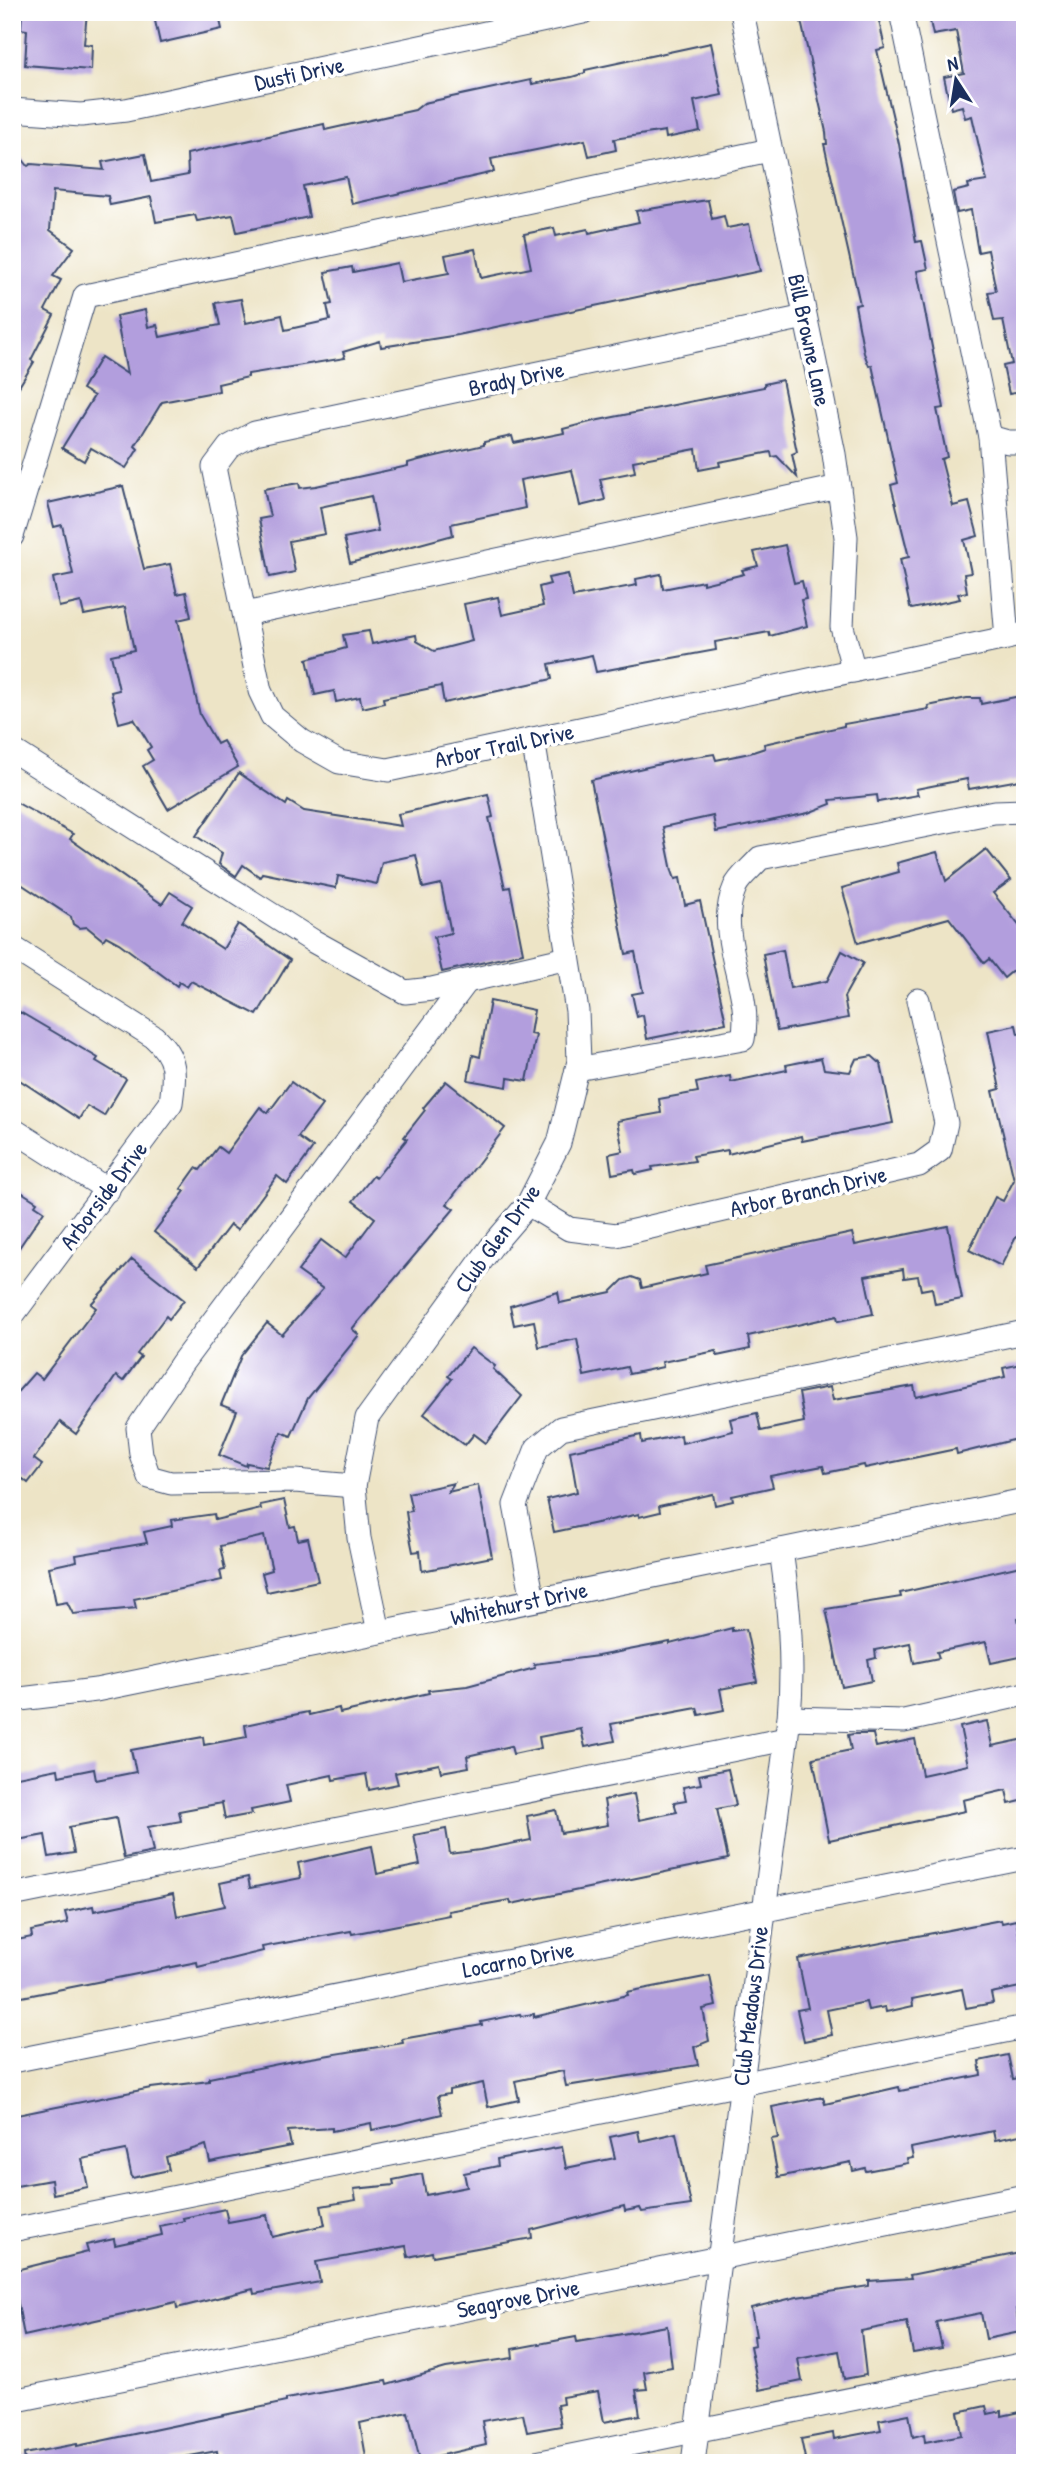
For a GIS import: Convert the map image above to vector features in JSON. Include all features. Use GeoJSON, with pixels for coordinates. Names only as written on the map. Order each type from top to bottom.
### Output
{"type":"FeatureCollection","features":[{"type":"Feature","properties":{"kind":"street","name":"Dusti Drive"},"geometry":{"type":"LineString","coordinates":[[12,110],[81,114],[126,110],[583,12]]}},
{"type":"Feature","properties":{"kind":"street","name":"Bill Browne Lane"},"geometry":{"type":"LineString","coordinates":[[742,12],[839,487],[846,537],[842,627],[854,671]]}},
{"type":"Feature","properties":{"kind":"street"},"geometry":{"type":"LineString","coordinates":[[901,12],[990,437],[1016,636]]}},
{"type":"Feature","properties":{"kind":"street"},"geometry":{"type":"LineString","coordinates":[[12,536],[85,296],[770,150]]}},
{"type":"Feature","properties":{"kind":"street","name":"Brady Drive"},"geometry":{"type":"LineString","coordinates":[[229,446],[255,433],[805,317]]}},
{"type":"Feature","properties":{"kind":"street"},"geometry":{"type":"LineString","coordinates":[[990,437],[1008,442],[1025,442]]}},
{"type":"Feature","properties":{"kind":"street","name":"Arbor Trail Drive"},"geometry":{"type":"LineString","coordinates":[[229,446],[214,467],[260,691],[272,716],[302,741],[339,762],[388,770],[1016,636]]}},
{"type":"Feature","properties":{"kind":"street"},"geometry":{"type":"LineString","coordinates":[[245,614],[839,487]]}},
{"type":"Feature","properties":{"kind":"street","name":"Club Glen Drive"},"geometry":{"type":"LineString","coordinates":[[379,1632],[359,1538],[354,1486],[367,1418],[492,1246],[528,1204],[559,1143],[577,1069],[576,1011],[533,739]]}},
{"type":"Feature","properties":{"kind":"street"},"geometry":{"type":"LineString","coordinates":[[12,750],[381,981],[405,992],[568,958]]}},
{"type":"Feature","properties":{"kind":"street"},"geometry":{"type":"LineString","coordinates":[[577,1069],[743,1039],[747,1022],[728,926],[735,887],[760,859],[994,812],[1025,811]]}},
{"type":"Feature","properties":{"kind":"street","name":"Arborside Drive"},"geometry":{"type":"LineString","coordinates":[[12,947],[154,1037],[167,1049],[176,1066],[171,1102],[108,1190],[13,1311]]}},
{"type":"Feature","properties":{"kind":"street"},"geometry":{"type":"LineString","coordinates":[[354,1486],[295,1481],[171,1483],[149,1477],[141,1454],[138,1428],[182,1363],[467,981]]}},
{"type":"Feature","properties":{"kind":"street","name":"Arbor Branch Drive"},"geometry":{"type":"LineString","coordinates":[[528,1204],[569,1229],[616,1235],[919,1165],[940,1150],[946,1123],[918,1000]]}},
{"type":"Feature","properties":{"kind":"street"},"geometry":{"type":"LineString","coordinates":[[12,1129],[108,1190]]}},
{"type":"Feature","properties":{"kind":"street"},"geometry":{"type":"LineString","coordinates":[[533,1600],[515,1506],[537,1448],[561,1428],[1025,1332]]}},
{"type":"Feature","properties":{"kind":"street","name":"Whitehurst Drive"},"geometry":{"type":"LineString","coordinates":[[12,1700],[96,1690],[1025,1500]]}},
{"type":"Feature","properties":{"kind":"street","name":"Club Meadows Drive"},"geometry":{"type":"LineString","coordinates":[[693,2463],[762,1910],[788,1728],[792,1681],[790,1610],[782,1550]]}},
{"type":"Feature","properties":{"kind":"street"},"geometry":{"type":"LineString","coordinates":[[12,1895],[788,1728],[904,1721],[1025,1694]]}},
{"type":"Feature","properties":{"kind":"street","name":"Locarno Drive"},"geometry":{"type":"LineString","coordinates":[[12,2061],[1025,1858]]}},
{"type":"Feature","properties":{"kind":"street"},"geometry":{"type":"LineString","coordinates":[[12,2230],[1025,2027]]}},
{"type":"Feature","properties":{"kind":"street","name":"Seagrove Drive"},"geometry":{"type":"LineString","coordinates":[[12,2401],[1025,2196]]}},
{"type":"Feature","properties":{"kind":"street"},"geometry":{"type":"LineString","coordinates":[[536,2463],[1025,2364]]}},
{"type":"Feature","properties":{"kind":"building"},"geometry":{"type":"Polygon","coordinates":[[[22,12],[87,12],[84,44],[92,45],[91,70],[25,65],[27,30],[21,29],[22,12]]]}},
{"type":"Feature","properties":{"kind":"building"},"geometry":{"type":"Polygon","coordinates":[[[153,12],[218,12],[222,29],[160,43],[153,12]]]}},
{"type":"Feature","properties":{"kind":"building"},"geometry":{"type":"Polygon","coordinates":[[[799,12],[877,12],[885,48],[877,50],[899,144],[916,242],[922,241],[928,269],[917,271],[944,408],[937,409],[947,457],[941,459],[953,506],[969,502],[978,536],[964,540],[971,573],[964,574],[967,592],[958,594],[960,599],[912,609],[910,607],[900,559],[909,557],[891,485],[898,483],[872,365],[869,366],[864,353],[855,305],[860,304],[824,144],[827,144],[826,132],[799,12]]]}},
{"type":"Feature","properties":{"kind":"building"},"geometry":{"type":"Polygon","coordinates":[[[928,12],[1016,12],[1025,57],[1025,391],[1009,394],[1003,366],[1012,364],[1003,320],[994,321],[988,292],[996,291],[988,250],[978,252],[971,210],[957,213],[953,192],[969,188],[968,184],[987,181],[972,116],[965,118],[962,106],[951,109],[944,77],[964,73],[956,31],[933,35],[928,12]]]}},
{"type":"Feature","properties":{"kind":"building"},"geometry":{"type":"Polygon","coordinates":[[[711,43],[722,95],[694,101],[700,131],[666,138],[665,131],[614,139],[616,150],[589,156],[585,140],[491,159],[494,172],[352,204],[346,177],[303,186],[309,217],[237,232],[233,215],[197,221],[195,215],[156,222],[151,197],[110,205],[108,196],[53,191],[50,230],[74,248],[53,276],[61,280],[45,310],[54,315],[31,360],[34,362],[12,398],[15,181],[12,146],[28,166],[31,164],[104,170],[102,162],[145,154],[151,182],[188,175],[187,154],[324,124],[325,130],[415,110],[424,103],[531,80],[532,84],[572,77],[585,73],[585,70],[711,43]]]}},
{"type":"Feature","properties":{"kind":"building"},"geometry":{"type":"Polygon","coordinates":[[[708,200],[712,219],[724,216],[727,228],[749,224],[760,271],[458,335],[381,347],[380,341],[343,352],[345,358],[248,374],[248,377],[218,384],[219,391],[162,402],[135,446],[138,449],[126,468],[91,448],[84,461],[62,448],[94,396],[82,389],[101,357],[127,374],[116,316],[145,310],[148,327],[157,325],[160,337],[220,325],[215,303],[241,299],[246,323],[282,315],[285,330],[330,320],[327,305],[332,304],[325,272],[352,267],[353,272],[397,263],[401,282],[449,273],[445,255],[475,249],[481,278],[531,268],[524,234],[554,228],[556,236],[588,229],[589,233],[639,222],[636,211],[708,200]]]}},
{"type":"Feature","properties":{"kind":"building"},"geometry":{"type":"Polygon","coordinates":[[[782,380],[797,452],[792,454],[797,477],[777,456],[772,457],[771,452],[719,462],[720,466],[699,470],[696,449],[633,461],[635,472],[600,479],[605,500],[580,506],[572,470],[520,480],[525,508],[451,524],[453,535],[350,563],[344,538],[378,531],[371,496],[320,507],[325,534],[289,541],[295,572],[270,577],[259,519],[270,517],[264,489],[299,483],[300,488],[316,486],[408,466],[408,463],[484,445],[484,442],[512,436],[514,443],[564,433],[563,429],[594,421],[764,387],[764,384],[782,380]]]}},
{"type":"Feature","properties":{"kind":"building"},"geometry":{"type":"Polygon","coordinates":[[[123,486],[144,569],[170,564],[177,594],[186,592],[191,617],[178,620],[200,715],[217,744],[223,741],[238,767],[168,809],[143,766],[153,760],[147,750],[151,747],[134,719],[119,723],[111,692],[119,690],[111,655],[134,650],[125,607],[84,615],[81,602],[59,607],[53,578],[73,574],[62,525],[54,527],[48,503],[123,486]]]}},
{"type":"Feature","properties":{"kind":"building"},"geometry":{"type":"Polygon","coordinates":[[[785,545],[794,583],[802,581],[806,599],[801,600],[807,626],[770,636],[769,632],[715,642],[716,650],[596,672],[592,655],[549,664],[552,679],[444,703],[441,686],[383,698],[384,703],[362,708],[360,697],[336,702],[334,691],[315,695],[307,659],[346,648],[343,635],[369,631],[372,644],[416,635],[417,641],[434,651],[472,641],[464,604],[498,597],[502,615],[543,606],[539,587],[550,584],[548,578],[568,574],[573,597],[637,585],[636,579],[661,574],[663,589],[703,581],[703,584],[744,574],[742,570],[758,566],[754,552],[785,545]]]}},
{"type":"Feature","properties":{"kind":"building"},"geometry":{"type":"Polygon","coordinates":[[[1025,695],[1025,779],[969,789],[967,779],[916,789],[918,795],[878,802],[877,795],[830,800],[831,804],[808,813],[716,832],[713,816],[663,827],[672,871],[675,879],[680,878],[685,905],[700,901],[726,1023],[647,1039],[643,1015],[637,1017],[632,994],[643,992],[635,952],[626,954],[591,780],[682,759],[714,754],[716,760],[750,753],[765,748],[764,744],[844,724],[929,709],[928,706],[967,698],[980,698],[981,704],[1025,695]]]}},
{"type":"Feature","properties":{"kind":"building"},"geometry":{"type":"Polygon","coordinates":[[[239,773],[286,805],[288,801],[304,811],[401,826],[398,814],[488,794],[493,817],[489,818],[505,888],[510,887],[523,953],[442,972],[434,937],[451,933],[441,884],[423,888],[416,855],[382,862],[377,884],[338,876],[336,888],[262,873],[260,877],[243,865],[236,876],[219,864],[222,853],[196,836],[239,773]]]}},
{"type":"Feature","properties":{"kind":"building"},"geometry":{"type":"Polygon","coordinates":[[[12,800],[73,834],[70,839],[162,904],[170,892],[192,906],[182,922],[223,949],[238,924],[290,960],[257,1015],[191,981],[187,987],[179,982],[177,986],[119,943],[106,936],[103,940],[87,927],[79,928],[73,924],[71,917],[12,878],[12,800]]]}},
{"type":"Feature","properties":{"kind":"building"},"geometry":{"type":"Polygon","coordinates":[[[986,849],[1011,880],[993,893],[1025,933],[1025,981],[1015,969],[1004,978],[989,959],[984,963],[949,918],[858,943],[842,888],[899,872],[897,863],[937,852],[946,881],[986,849]]]}},
{"type":"Feature","properties":{"kind":"building"},"geometry":{"type":"Polygon","coordinates":[[[783,950],[790,988],[827,981],[842,951],[863,963],[844,997],[848,1018],[777,1031],[763,954],[783,950]]]}},
{"type":"Feature","properties":{"kind":"building"},"geometry":{"type":"Polygon","coordinates":[[[490,1001],[534,1010],[530,1034],[536,1035],[527,1081],[508,1078],[507,1087],[468,1080],[473,1055],[480,1057],[490,1001]]]}},
{"type":"Feature","properties":{"kind":"building"},"geometry":{"type":"Polygon","coordinates":[[[20,1012],[98,1058],[96,1061],[126,1079],[104,1116],[87,1106],[79,1119],[12,1075],[12,1025],[20,1012]]]}},
{"type":"Feature","properties":{"kind":"building"},"geometry":{"type":"Polygon","coordinates":[[[1016,1025],[1018,1034],[1025,1033],[1025,1241],[1016,1237],[1001,1266],[969,1250],[995,1197],[1003,1201],[1014,1180],[993,1091],[1000,1089],[988,1031],[1016,1025]]]}},
{"type":"Feature","properties":{"kind":"building"},"geometry":{"type":"Polygon","coordinates":[[[872,1056],[881,1064],[893,1123],[802,1141],[801,1136],[728,1154],[728,1150],[693,1156],[695,1161],[652,1167],[653,1170],[635,1174],[634,1170],[612,1174],[609,1154],[623,1151],[617,1121],[661,1113],[659,1099],[698,1092],[696,1083],[730,1076],[731,1082],[787,1070],[786,1065],[821,1058],[824,1069],[850,1072],[856,1059],[872,1056]]]}},
{"type":"Feature","properties":{"kind":"building"},"geometry":{"type":"Polygon","coordinates":[[[446,1081],[505,1128],[447,1204],[454,1209],[352,1329],[359,1335],[308,1398],[291,1436],[281,1432],[267,1467],[247,1463],[246,1466],[219,1455],[237,1411],[221,1405],[241,1356],[267,1323],[282,1335],[323,1289],[298,1271],[321,1240],[345,1258],[375,1218],[353,1201],[373,1176],[376,1178],[407,1139],[404,1137],[425,1110],[423,1108],[446,1081]]]}},
{"type":"Feature","properties":{"kind":"building"},"geometry":{"type":"Polygon","coordinates":[[[291,1082],[322,1105],[298,1137],[313,1148],[287,1184],[277,1176],[237,1230],[230,1225],[198,1267],[154,1232],[185,1191],[181,1189],[196,1168],[200,1170],[218,1147],[226,1153],[260,1107],[268,1113],[291,1082]]]}},
{"type":"Feature","properties":{"kind":"building"},"geometry":{"type":"Polygon","coordinates":[[[12,1186],[37,1202],[35,1205],[44,1211],[12,1258],[12,1186]]]}},
{"type":"Feature","properties":{"kind":"building"},"geometry":{"type":"Polygon","coordinates":[[[948,1226],[962,1299],[935,1304],[932,1288],[921,1290],[918,1276],[904,1278],[903,1269],[865,1276],[873,1314],[838,1321],[837,1316],[748,1336],[750,1349],[717,1356],[716,1351],[662,1362],[663,1367],[629,1374],[627,1367],[584,1376],[577,1339],[539,1347],[534,1321],[514,1325],[510,1306],[558,1292],[560,1303],[611,1292],[623,1280],[632,1277],[640,1280],[642,1288],[707,1273],[705,1265],[852,1233],[855,1245],[948,1226]]]}},
{"type":"Feature","properties":{"kind":"building"},"geometry":{"type":"Polygon","coordinates":[[[132,1259],[184,1300],[169,1319],[166,1316],[137,1354],[141,1357],[123,1381],[116,1376],[76,1434],[60,1422],[34,1459],[42,1465],[28,1483],[23,1479],[12,1493],[12,1398],[34,1373],[42,1379],[96,1308],[91,1304],[132,1259]]]}},
{"type":"Feature","properties":{"kind":"building"},"geometry":{"type":"Polygon","coordinates":[[[471,1348],[495,1366],[493,1369],[522,1396],[486,1443],[474,1434],[465,1445],[424,1414],[452,1379],[448,1376],[471,1348]]]}},
{"type":"Feature","properties":{"kind":"building"},"geometry":{"type":"Polygon","coordinates":[[[1025,1363],[1025,1437],[957,1454],[956,1449],[865,1468],[864,1465],[825,1473],[823,1466],[770,1476],[773,1487],[732,1496],[733,1501],[715,1505],[713,1494],[659,1506],[660,1512],[554,1532],[547,1499],[577,1492],[570,1451],[641,1435],[642,1443],[681,1435],[682,1443],[733,1431],[730,1419],[757,1413],[761,1431],[804,1422],[799,1393],[830,1387],[833,1400],[914,1386],[916,1397],[1005,1377],[1003,1368],[1025,1363]]]}},
{"type":"Feature","properties":{"kind":"building"},"geometry":{"type":"Polygon","coordinates":[[[454,1483],[448,1492],[478,1485],[492,1557],[422,1571],[420,1551],[413,1552],[409,1532],[406,1512],[412,1511],[408,1493],[454,1483]]]}},
{"type":"Feature","properties":{"kind":"building"},"geometry":{"type":"Polygon","coordinates":[[[284,1500],[290,1527],[295,1526],[298,1540],[308,1538],[318,1581],[267,1592],[262,1573],[272,1570],[264,1536],[220,1546],[225,1570],[220,1571],[222,1580],[134,1599],[136,1608],[73,1614],[67,1602],[56,1604],[49,1567],[77,1561],[76,1555],[147,1543],[144,1532],[172,1526],[171,1520],[214,1514],[215,1520],[261,1509],[260,1505],[284,1500]]]}},
{"type":"Feature","properties":{"kind":"building"},"geometry":{"type":"Polygon","coordinates":[[[1025,1565],[1025,1616],[1018,1618],[1025,1656],[991,1663],[986,1642],[937,1652],[939,1658],[914,1663],[910,1643],[875,1650],[876,1658],[868,1660],[872,1681],[842,1687],[826,1609],[901,1597],[900,1593],[1025,1565]]]}},
{"type":"Feature","properties":{"kind":"building"},"geometry":{"type":"Polygon","coordinates":[[[732,1628],[732,1631],[746,1629],[757,1682],[720,1689],[724,1710],[699,1715],[697,1708],[611,1724],[615,1741],[585,1747],[581,1729],[539,1737],[541,1748],[513,1754],[511,1746],[467,1756],[469,1767],[441,1772],[439,1764],[395,1773],[398,1784],[369,1790],[366,1774],[333,1780],[332,1775],[286,1785],[290,1802],[251,1810],[252,1814],[225,1819],[222,1803],[179,1811],[181,1821],[148,1827],[153,1852],[124,1858],[116,1818],[69,1827],[74,1853],[49,1857],[45,1835],[12,1841],[12,1778],[58,1769],[59,1776],[94,1769],[96,1780],[136,1772],[131,1750],[203,1737],[204,1745],[247,1737],[245,1725],[339,1708],[340,1713],[429,1693],[428,1690],[467,1686],[535,1668],[534,1664],[670,1644],[732,1628]]]}},
{"type":"Feature","properties":{"kind":"building"},"geometry":{"type":"Polygon","coordinates":[[[987,1721],[992,1746],[1025,1739],[1025,1800],[1009,1804],[1006,1790],[963,1800],[965,1811],[829,1840],[813,1758],[851,1750],[848,1735],[853,1734],[873,1734],[876,1747],[915,1739],[922,1775],[968,1765],[960,1727],[987,1721]]]}},
{"type":"Feature","properties":{"kind":"building"},"geometry":{"type":"Polygon","coordinates":[[[728,1769],[736,1805],[717,1809],[728,1859],[511,1904],[510,1900],[448,1911],[449,1915],[352,1934],[351,1931],[262,1947],[263,1951],[198,1967],[197,1962],[12,1999],[12,1941],[32,1937],[31,1931],[68,1923],[65,1912],[93,1906],[94,1911],[173,1894],[177,1916],[225,1906],[220,1883],[248,1877],[250,1888],[301,1878],[298,1863],[372,1846],[377,1874],[420,1865],[414,1835],[446,1829],[450,1854],[531,1840],[527,1816],[556,1810],[561,1833],[608,1825],[604,1800],[634,1794],[639,1820],[677,1812],[674,1802],[686,1800],[683,1787],[701,1784],[699,1775],[728,1769]]]}},
{"type":"Feature","properties":{"kind":"building"},"geometry":{"type":"Polygon","coordinates":[[[1001,1920],[1002,1923],[1016,1920],[1025,1963],[1025,1986],[991,1993],[993,2003],[966,2008],[962,1989],[912,1999],[913,2006],[886,2012],[885,2007],[868,2010],[866,2002],[827,2010],[832,2035],[804,2041],[797,2010],[808,2008],[798,1959],[1001,1920]]]}},
{"type":"Feature","properties":{"kind":"building"},"geometry":{"type":"Polygon","coordinates":[[[710,1976],[716,2006],[703,2009],[709,2041],[694,2047],[698,2065],[566,2086],[563,2071],[515,2081],[519,2100],[488,2107],[483,2083],[449,2090],[449,2094],[438,2096],[442,2114],[392,2126],[372,2130],[371,2123],[332,2131],[332,2128],[288,2131],[291,2146],[210,2162],[206,2145],[166,2157],[169,2170],[132,2178],[126,2150],[82,2159],[88,2187],[53,2194],[51,2180],[16,2186],[12,2166],[12,2116],[151,2088],[209,2081],[209,2078],[293,2061],[403,2043],[402,2039],[482,2025],[481,2022],[520,2014],[534,2014],[534,2017],[628,1995],[627,1992],[710,1976]]]}},
{"type":"Feature","properties":{"kind":"building"},"geometry":{"type":"Polygon","coordinates":[[[1008,2055],[1013,2079],[1025,2077],[1025,2134],[995,2140],[993,2131],[911,2148],[913,2158],[907,2159],[908,2163],[866,2171],[865,2168],[853,2171],[851,2162],[778,2177],[771,2139],[778,2138],[772,2107],[823,2097],[825,2104],[899,2087],[900,2091],[981,2075],[979,2061],[1008,2055]]]}},
{"type":"Feature","properties":{"kind":"building"},"geometry":{"type":"Polygon","coordinates":[[[638,2131],[640,2141],[676,2133],[691,2205],[642,2212],[640,2208],[625,2211],[624,2206],[531,2230],[532,2238],[433,2256],[432,2252],[408,2257],[406,2246],[316,2262],[320,2282],[254,2294],[253,2289],[177,2308],[176,2302],[24,2336],[12,2271],[88,2252],[86,2245],[114,2239],[115,2245],[162,2235],[160,2226],[225,2209],[228,2222],[267,2215],[272,2237],[325,2225],[321,2206],[356,2200],[354,2189],[394,2185],[393,2180],[422,2174],[426,2195],[467,2187],[464,2173],[498,2166],[497,2159],[562,2147],[566,2168],[615,2158],[610,2137],[638,2131]]]}},
{"type":"Feature","properties":{"kind":"building"},"geometry":{"type":"Polygon","coordinates":[[[1025,2252],[1025,2307],[1016,2309],[1020,2332],[986,2339],[981,2313],[936,2322],[942,2348],[913,2353],[907,2322],[861,2331],[866,2375],[844,2379],[839,2351],[798,2359],[802,2381],[759,2390],[750,2346],[755,2345],[756,2336],[751,2308],[797,2297],[869,2286],[869,2281],[911,2278],[910,2275],[1025,2252]]]}},
{"type":"Feature","properties":{"kind":"building"},"geometry":{"type":"Polygon","coordinates":[[[667,2326],[672,2367],[644,2372],[647,2389],[636,2390],[640,2415],[604,2422],[598,2391],[562,2397],[563,2404],[557,2405],[561,2426],[527,2432],[523,2414],[482,2421],[486,2445],[420,2460],[408,2412],[360,2423],[366,2457],[334,2463],[297,2463],[296,2456],[262,2463],[219,2463],[217,2451],[168,2460],[169,2463],[25,2463],[24,2454],[77,2446],[286,2402],[286,2399],[386,2381],[387,2385],[446,2368],[513,2358],[512,2349],[576,2337],[577,2342],[667,2326]]]}},
{"type":"Feature","properties":{"kind":"building"},"geometry":{"type":"Polygon","coordinates":[[[986,2406],[988,2414],[1002,2411],[1002,2416],[1025,2411],[1025,2463],[806,2463],[801,2439],[833,2433],[834,2439],[881,2430],[879,2420],[909,2414],[913,2437],[924,2434],[925,2442],[962,2435],[958,2412],[986,2406]]]}}]}
